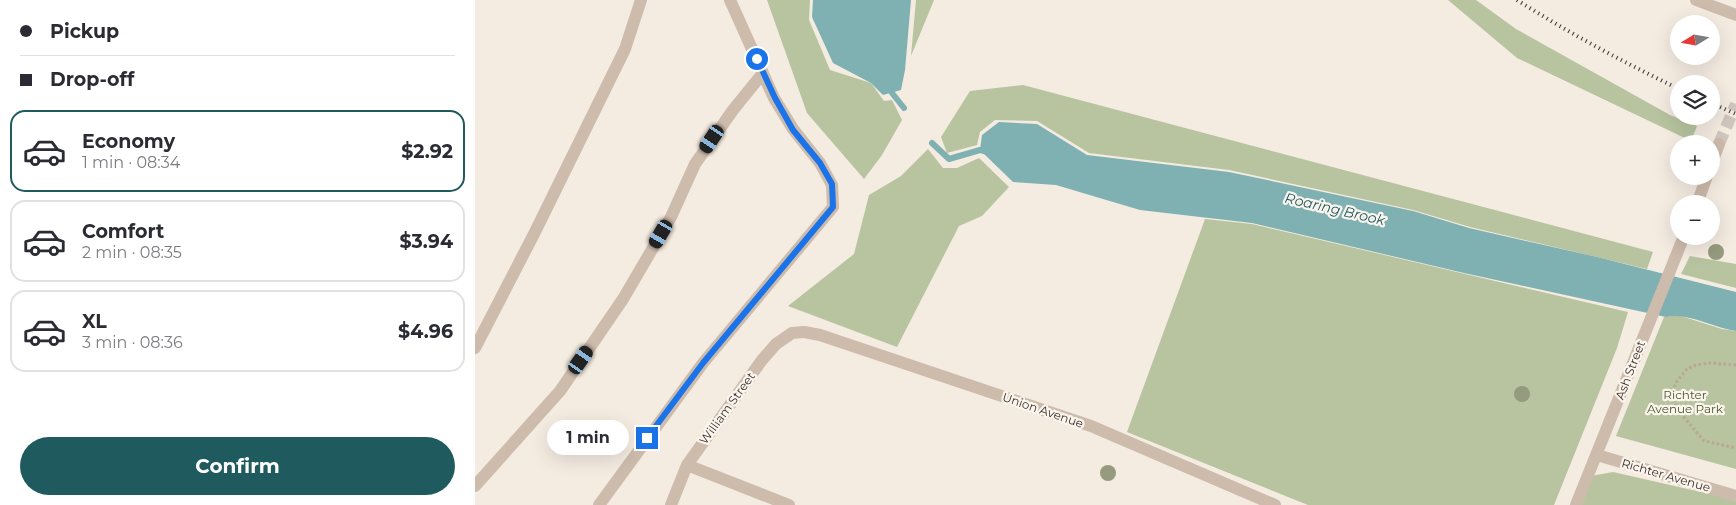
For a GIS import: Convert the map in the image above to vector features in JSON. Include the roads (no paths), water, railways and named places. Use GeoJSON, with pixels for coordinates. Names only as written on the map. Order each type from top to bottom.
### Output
{"type":"FeatureCollection","features":[{"type":"Feature","properties":{"kind":"street"},"geometry":{"type":"LineString","coordinates":[[475,348],[535,232],[625,49],[641,0]]}},
{"type":"Feature","properties":{"kind":"street"},"geometry":{"type":"LineString","coordinates":[[599,505],[703,363],[833,207],[832,184],[820,163],[793,130],[775,98],[730,0]]}},
{"type":"Feature","properties":{"kind":"street"},"geometry":{"type":"LineString","coordinates":[[1696,0],[1736,15]]}},
{"type":"Feature","properties":{"kind":"street"},"geometry":{"type":"LineString","coordinates":[[475,486],[560,391],[623,299],[671,217],[695,164],[733,110],[763,73]]}},
{"type":"Feature","properties":{"kind":"street","name":"Ash Street"},"geometry":{"type":"LineString","coordinates":[[1576,505],[1680,245]]}},
{"type":"Feature","properties":{"kind":"street","name":"William Street"},"geometry":{"type":"LineString","coordinates":[[671,505],[687,465],[762,360],[784,338],[792,333],[804,332]]}},
{"type":"Feature","properties":{"kind":"street","name":"Union Avenue"},"geometry":{"type":"LineString","coordinates":[[804,332],[820,335],[1091,426],[1275,505]]}},
{"type":"Feature","properties":{"kind":"street","name":"Richter Avenue"},"geometry":{"type":"LineString","coordinates":[[1597,455],[1736,496]]}},
{"type":"Feature","properties":{"kind":"street"},"geometry":{"type":"LineString","coordinates":[[687,465],[789,505]]}},
{"type":"Feature","properties":{"kind":"water"},"geometry":{"type":"Polygon","coordinates":[[[813,0],[911,0],[905,70],[901,90],[883,95],[871,83],[833,63],[812,17],[813,0]]]}},
{"type":"Feature","properties":{"kind":"water"},"geometry":{"type":"Polygon","coordinates":[[[999,122],[1037,124],[1087,155],[1229,172],[1413,211],[1469,228],[1597,257],[1736,292],[1736,331],[1692,318],[1666,317],[1464,273],[1252,223],[1140,210],[1056,185],[1013,182],[980,150],[982,135],[999,122]]]}},
{"type":"Feature","properties":{"kind":"waterway","name":"Roaring Brook"},"geometry":{"type":"LineString","coordinates":[[890,85],[892,93],[904,108]]}},
{"type":"Feature","properties":{"kind":"waterway","name":"Roaring Brook"},"geometry":{"type":"LineString","coordinates":[[932,143],[949,159],[980,150],[988,152]]}},
{"type":"Feature","properties":{"kind":"tunnel"},"geometry":{"type":"LineString","coordinates":[[1720,142],[1736,104]]}},
{"type":"Feature","properties":{"kind":"railway"},"geometry":{"type":"LineString","coordinates":[[1517,0],[1597,47],[1670,84]]}},
{"type":"Feature","properties":{"kind":"railway"},"geometry":{"type":"LineString","coordinates":[[1720,107],[1736,114]]}},
{"type":"Feature","properties":{"kind":"park label","name":"Richter Avenue Park"},"geometry":{"type":"Point","coordinates":[1685,401]}}]}
